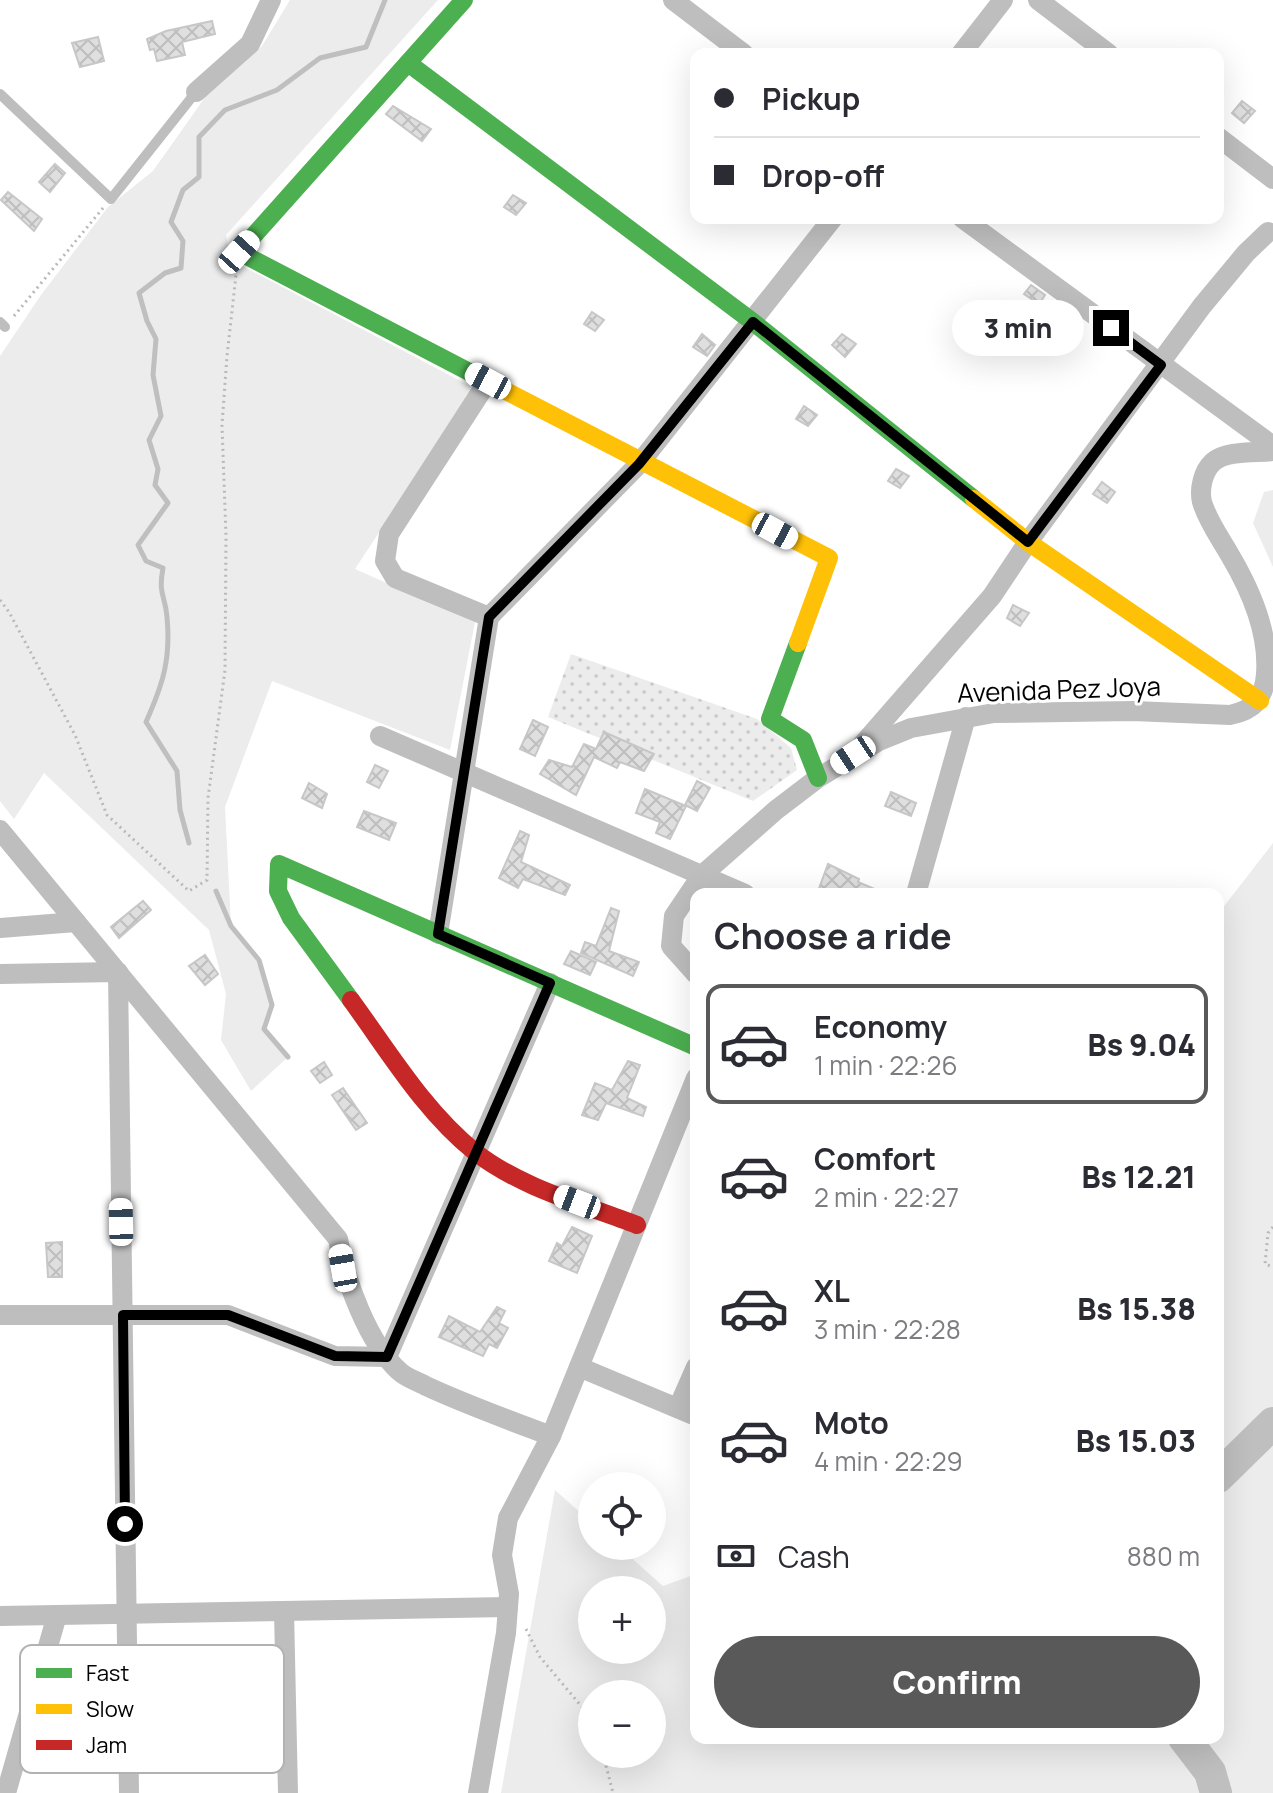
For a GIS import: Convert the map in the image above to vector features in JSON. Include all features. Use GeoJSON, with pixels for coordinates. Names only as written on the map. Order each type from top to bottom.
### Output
{"type":"FeatureCollection","features":[{"type":"Feature","properties":{"kind":"street"},"geometry":{"type":"LineString","coordinates":[[196,92],[250,44],[271,0]]}},
{"type":"Feature","properties":{"kind":"street"},"geometry":{"type":"LineString","coordinates":[[464,0],[239,252],[829,558],[770,719],[803,740],[818,778]]}},
{"type":"Feature","properties":{"kind":"street"},"geometry":{"type":"LineString","coordinates":[[673,0],[736,48]]}},
{"type":"Feature","properties":{"kind":"street"},"geometry":{"type":"LineString","coordinates":[[966,48],[1003,0]]}},
{"type":"Feature","properties":{"kind":"street"},"geometry":{"type":"LineString","coordinates":[[1038,0],[1101,48]]}},
{"type":"Feature","properties":{"kind":"street"},"geometry":{"type":"LineString","coordinates":[[408,63],[753,322],[1028,542],[1260,701],[1265,687],[1267,661],[1261,630],[1250,594],[1201,499],[1203,475],[1214,461],[1230,455],[1273,449]]}},
{"type":"Feature","properties":{"kind":"street"},"geometry":{"type":"LineString","coordinates":[[1224,142],[1273,179]]}},
{"type":"Feature","properties":{"kind":"street"},"geometry":{"type":"LineString","coordinates":[[438,934],[489,617],[641,461],[828,224]]}},
{"type":"Feature","properties":{"kind":"street"},"geometry":{"type":"LineString","coordinates":[[970,224],[1273,449]]}},
{"type":"Feature","properties":{"kind":"street"},"geometry":{"type":"LineString","coordinates":[[853,755],[992,596],[1028,542],[1202,306],[1271,226]]}},
{"type":"Feature","properties":{"kind":"street"},"geometry":{"type":"LineString","coordinates":[[1271,226],[1270,248],[1273,253]]}},
{"type":"Feature","properties":{"kind":"street"},"geometry":{"type":"LineString","coordinates":[[488,381],[389,534],[385,561],[395,578],[489,617]]}},
{"type":"Feature","properties":{"kind":"street","name":"Avenida Pez Joya"},"geometry":{"type":"LineString","coordinates":[[693,888],[701,876],[776,810],[818,778],[853,755],[911,728],[994,713],[1133,711],[1230,715],[1245,712],[1260,701]]}},
{"type":"Feature","properties":{"kind":"street"},"geometry":{"type":"LineString","coordinates":[[918,888],[966,717]]}},
{"type":"Feature","properties":{"kind":"street"},"geometry":{"type":"LineString","coordinates":[[380,736],[730,888]]}},
{"type":"Feature","properties":{"kind":"street"},"geometry":{"type":"LineString","coordinates":[[0,830],[338,1239],[343,1268],[361,1313],[387,1357],[401,1373],[449,1397],[551,1436]]}},
{"type":"Feature","properties":{"kind":"street"},"geometry":{"type":"LineString","coordinates":[[637,1225],[518,1179],[476,1153],[448,1127],[417,1091],[291,918],[278,891],[279,864],[690,1044]]}},
{"type":"Feature","properties":{"kind":"street","name":"Avenida Pez Joya"},"geometry":{"type":"LineString","coordinates":[[690,892],[674,916],[671,946],[690,967]]}},
{"type":"Feature","properties":{"kind":"street"},"geometry":{"type":"LineString","coordinates":[[0,928],[76,922]]}},
{"type":"Feature","properties":{"kind":"street"},"geometry":{"type":"LineString","coordinates":[[0,974],[118,972]]}},
{"type":"Feature","properties":{"kind":"street"},"geometry":{"type":"LineString","coordinates":[[118,972],[127,1645]]}},
{"type":"Feature","properties":{"kind":"street"},"geometry":{"type":"LineString","coordinates":[[387,1357],[550,983]]}},
{"type":"Feature","properties":{"kind":"street"},"geometry":{"type":"LineString","coordinates":[[478,1793],[504,1648],[508,1601],[502,1555],[508,1518],[551,1436],[690,1093]]}},
{"type":"Feature","properties":{"kind":"street"},"geometry":{"type":"LineString","coordinates":[[0,1315],[228,1315],[335,1356],[387,1357]]}},
{"type":"Feature","properties":{"kind":"street"},"geometry":{"type":"LineString","coordinates":[[579,1367],[687,1412]]}},
{"type":"Feature","properties":{"kind":"street"},"geometry":{"type":"LineString","coordinates":[[0,1616],[284,1611],[508,1601]]}},
{"type":"Feature","properties":{"kind":"street"},"geometry":{"type":"LineString","coordinates":[[284,1611],[288,1793]]}},
{"type":"Feature","properties":{"kind":"street"},"geometry":{"type":"LineString","coordinates":[[48,1645],[57,1615]]}},
{"type":"Feature","properties":{"kind":"street"},"geometry":{"type":"LineString","coordinates":[[6,1793],[20,1744]]}},
{"type":"Feature","properties":{"kind":"street"},"geometry":{"type":"LineString","coordinates":[[129,1773],[129,1793]]}},
{"type":"Feature","properties":{"kind":"lane"},"geometry":{"type":"LineString","coordinates":[[0,94],[111,199],[196,92]]}},
{"type":"Feature","properties":{"kind":"path"},"geometry":{"type":"LineString","coordinates":[[3,324],[111,199]]}},
{"type":"Feature","properties":{"kind":"path"},"geometry":{"type":"LineString","coordinates":[[0,600],[75,735],[107,815],[189,891],[207,880],[208,798],[225,670],[226,536],[222,425],[239,252]]}},
{"type":"Feature","properties":{"kind":"path"},"geometry":{"type":"LineString","coordinates":[[1273,1227],[1268,1233],[1265,1264],[1273,1267]]}},
{"type":"Feature","properties":{"kind":"path"},"geometry":{"type":"LineString","coordinates":[[508,1601],[540,1657],[578,1702]]}},
{"type":"Feature","properties":{"kind":"path"},"geometry":{"type":"LineString","coordinates":[[607,1768],[613,1793]]}},
{"type":"Feature","properties":{"kind":"shaded area"},"geometry":{"type":"Polygon","coordinates":[[[290,0],[438,0],[226,235],[231,260],[474,388],[355,569],[475,622],[450,750],[272,681],[225,807],[231,925],[259,960],[272,1005],[265,1029],[288,1057],[251,1091],[221,1040],[226,994],[209,930],[44,773],[14,819],[0,801],[0,356],[41,295],[108,207],[153,171],[208,93],[262,46],[290,0]]]}},
{"type":"Feature","properties":{"kind":"shaded area"},"geometry":{"type":"Polygon","coordinates":[[[1273,490],[1273,567],[1253,523],[1264,492],[1273,490]]]}},
{"type":"Feature","properties":{"kind":"shaded area"},"geometry":{"type":"Polygon","coordinates":[[[571,654],[757,719],[791,748],[797,770],[753,801],[548,717],[571,654]]]}},
{"type":"Feature","properties":{"kind":"shaded area"},"geometry":{"type":"Polygon","coordinates":[[[1273,843],[1273,1793],[501,1793],[555,1490],[578,1511],[578,1560],[634,1560],[652,1576],[578,1576],[578,1664],[666,1664],[666,1585],[690,1576],[690,1744],[1224,1744],[1224,906],[1273,843]]]}},
{"type":"Feature","properties":{"kind":"building"},"geometry":{"type":"Polygon","coordinates":[[[212,21],[215,34],[182,42],[185,55],[157,61],[154,49],[150,50],[147,39],[166,31],[212,21]]]}},
{"type":"Feature","properties":{"kind":"building"},"geometry":{"type":"Polygon","coordinates":[[[98,37],[104,61],[80,67],[72,43],[98,37]]]}},
{"type":"Feature","properties":{"kind":"building"},"geometry":{"type":"Polygon","coordinates":[[[1242,101],[1255,111],[1244,123],[1232,113],[1242,101]]]}},
{"type":"Feature","properties":{"kind":"building"},"geometry":{"type":"Polygon","coordinates":[[[393,106],[431,129],[422,141],[386,114],[393,106]]]}},
{"type":"Feature","properties":{"kind":"building"},"geometry":{"type":"Polygon","coordinates":[[[55,164],[65,173],[50,192],[39,182],[55,164]]]}},
{"type":"Feature","properties":{"kind":"building"},"geometry":{"type":"Polygon","coordinates":[[[8,192],[42,219],[34,231],[1,200],[8,192]]]}},
{"type":"Feature","properties":{"kind":"building"},"geometry":{"type":"Polygon","coordinates":[[[513,195],[526,203],[516,215],[504,207],[513,195]]]}},
{"type":"Feature","properties":{"kind":"building"},"geometry":{"type":"Polygon","coordinates":[[[1031,285],[1045,295],[1039,304],[1024,294],[1031,285]]]}},
{"type":"Feature","properties":{"kind":"building"},"geometry":{"type":"Polygon","coordinates":[[[592,312],[604,320],[595,331],[584,324],[592,312]]]}},
{"type":"Feature","properties":{"kind":"building"},"geometry":{"type":"Polygon","coordinates":[[[702,334],[715,345],[707,356],[693,347],[702,334]]]}},
{"type":"Feature","properties":{"kind":"building"},"geometry":{"type":"Polygon","coordinates":[[[842,334],[856,344],[845,357],[832,345],[842,334]]]}},
{"type":"Feature","properties":{"kind":"building"},"geometry":{"type":"Polygon","coordinates":[[[804,406],[817,415],[808,426],[796,419],[804,406]]]}},
{"type":"Feature","properties":{"kind":"building"},"geometry":{"type":"Polygon","coordinates":[[[896,469],[909,476],[900,488],[888,481],[896,469]]]}},
{"type":"Feature","properties":{"kind":"building"},"geometry":{"type":"Polygon","coordinates":[[[1102,482],[1115,492],[1107,503],[1093,494],[1102,482]]]}},
{"type":"Feature","properties":{"kind":"building"},"geometry":{"type":"Polygon","coordinates":[[[1013,605],[1029,613],[1020,626],[1007,618],[1013,605]]]}},
{"type":"Feature","properties":{"kind":"building"},"geometry":{"type":"Polygon","coordinates":[[[533,720],[548,727],[535,756],[520,749],[533,720]]]}},
{"type":"Feature","properties":{"kind":"building"},"geometry":{"type":"Polygon","coordinates":[[[604,732],[654,754],[644,771],[620,762],[617,768],[594,757],[576,795],[540,774],[549,760],[572,767],[584,744],[596,749],[604,732]]]}},
{"type":"Feature","properties":{"kind":"building"},"geometry":{"type":"Polygon","coordinates":[[[375,765],[388,771],[379,788],[367,782],[375,765]]]}},
{"type":"Feature","properties":{"kind":"building"},"geometry":{"type":"Polygon","coordinates":[[[697,781],[710,788],[697,811],[685,805],[697,781]]]}},
{"type":"Feature","properties":{"kind":"building"},"geometry":{"type":"Polygon","coordinates":[[[309,783],[327,794],[322,808],[302,798],[309,783]]]}},
{"type":"Feature","properties":{"kind":"building"},"geometry":{"type":"Polygon","coordinates":[[[645,789],[686,806],[670,839],[656,833],[660,822],[636,813],[645,789]]]}},
{"type":"Feature","properties":{"kind":"building"},"geometry":{"type":"Polygon","coordinates":[[[891,792],[916,803],[911,816],[885,806],[891,792]]]}},
{"type":"Feature","properties":{"kind":"building"},"geometry":{"type":"Polygon","coordinates":[[[364,811],[396,823],[389,840],[357,827],[364,811]]]}},
{"type":"Feature","properties":{"kind":"building"},"geometry":{"type":"Polygon","coordinates":[[[520,831],[529,835],[521,862],[570,885],[565,895],[523,879],[518,888],[499,878],[520,831]]]}},
{"type":"Feature","properties":{"kind":"building"},"geometry":{"type":"Polygon","coordinates":[[[828,864],[872,888],[819,888],[828,864]]]}},
{"type":"Feature","properties":{"kind":"building"},"geometry":{"type":"Polygon","coordinates":[[[143,901],[151,910],[119,938],[111,927],[143,901]]]}},
{"type":"Feature","properties":{"kind":"building"},"geometry":{"type":"Polygon","coordinates":[[[611,908],[619,911],[609,951],[639,962],[633,976],[581,953],[585,942],[596,946],[611,908]]]}},
{"type":"Feature","properties":{"kind":"building"},"geometry":{"type":"Polygon","coordinates":[[[571,951],[596,962],[590,975],[564,964],[571,951]]]}},
{"type":"Feature","properties":{"kind":"building"},"geometry":{"type":"Polygon","coordinates":[[[205,955],[218,974],[205,985],[189,966],[205,955]]]}},
{"type":"Feature","properties":{"kind":"building"},"geometry":{"type":"Polygon","coordinates":[[[628,1061],[640,1065],[627,1098],[646,1107],[643,1116],[606,1103],[598,1120],[582,1115],[595,1083],[612,1090],[628,1061]]]}},
{"type":"Feature","properties":{"kind":"building"},"geometry":{"type":"Polygon","coordinates":[[[324,1062],[332,1075],[320,1083],[311,1071],[324,1062]]]}},
{"type":"Feature","properties":{"kind":"building"},"geometry":{"type":"Polygon","coordinates":[[[343,1088],[367,1123],[356,1130],[332,1095],[343,1088]]]}},
{"type":"Feature","properties":{"kind":"building"},"geometry":{"type":"Polygon","coordinates":[[[572,1227],[592,1236],[577,1273],[549,1261],[557,1243],[562,1246],[572,1227]]]}},
{"type":"Feature","properties":{"kind":"building"},"geometry":{"type":"Polygon","coordinates":[[[62,1242],[62,1277],[48,1277],[46,1243],[62,1242]]]}},
{"type":"Feature","properties":{"kind":"building"},"geometry":{"type":"Polygon","coordinates":[[[497,1307],[505,1311],[499,1323],[508,1328],[497,1348],[489,1344],[483,1356],[439,1337],[449,1316],[480,1332],[497,1307]]]}},
{"type":"Feature","properties":{"kind":"waterway"},"geometry":{"type":"LineString","coordinates":[[189,843],[180,810],[177,771],[146,722],[164,671],[168,632],[162,589],[163,568],[146,561],[138,545],[168,503],[155,485],[158,469],[149,440],[161,416],[153,375],[156,339],[139,293],[165,273],[181,268],[183,241],[171,222],[183,190],[199,177],[199,137],[225,110],[277,90],[320,58],[366,47],[385,0]]}},
{"type":"Feature","properties":{"kind":"waterway"},"geometry":{"type":"LineString","coordinates":[[216,891],[231,926],[259,960],[272,1005],[264,1029],[288,1057]]}},
{"type":"Feature","properties":{"kind":"waterway"},"geometry":{"type":"LineString","coordinates":[[1224,1471],[1273,1423]]}},
{"type":"Feature","properties":{"kind":"waterway"},"geometry":{"type":"LineString","coordinates":[[1189,1744],[1210,1772],[1216,1793]]}},
{"type":"Feature","properties":{"kind":"traffic: fast"},"geometry":{"type":"LineString","coordinates":[[464,0],[239,252],[502,389]]}},
{"type":"Feature","properties":{"kind":"traffic: fast"},"geometry":{"type":"LineString","coordinates":[[408,63],[753,322],[974,499]]}},
{"type":"Feature","properties":{"kind":"traffic: fast"},"geometry":{"type":"LineString","coordinates":[[798,643],[770,719],[803,740],[818,778]]}},
{"type":"Feature","properties":{"kind":"traffic: fast"},"geometry":{"type":"LineString","coordinates":[[351,1000],[291,918],[278,891],[279,864],[690,1044]]}},
{"type":"Feature","properties":{"kind":"traffic: slow"},"geometry":{"type":"LineString","coordinates":[[502,389],[829,558],[798,643]]}},
{"type":"Feature","properties":{"kind":"traffic: slow"},"geometry":{"type":"LineString","coordinates":[[974,499],[1028,542],[1260,701]]}},
{"type":"Feature","properties":{"kind":"traffic: jam"},"geometry":{"type":"LineString","coordinates":[[351,1000],[423,1100],[475,1152],[512,1176],[637,1225]]}},
{"type":"Feature","properties":{"kind":"route"},"geometry":{"type":"LineString","coordinates":[[125,1524],[123,1315],[228,1315],[335,1356],[387,1357],[550,983],[438,934],[489,617],[639,464],[753,322],[1028,542],[1161,365],[1111,328]]}}]}
